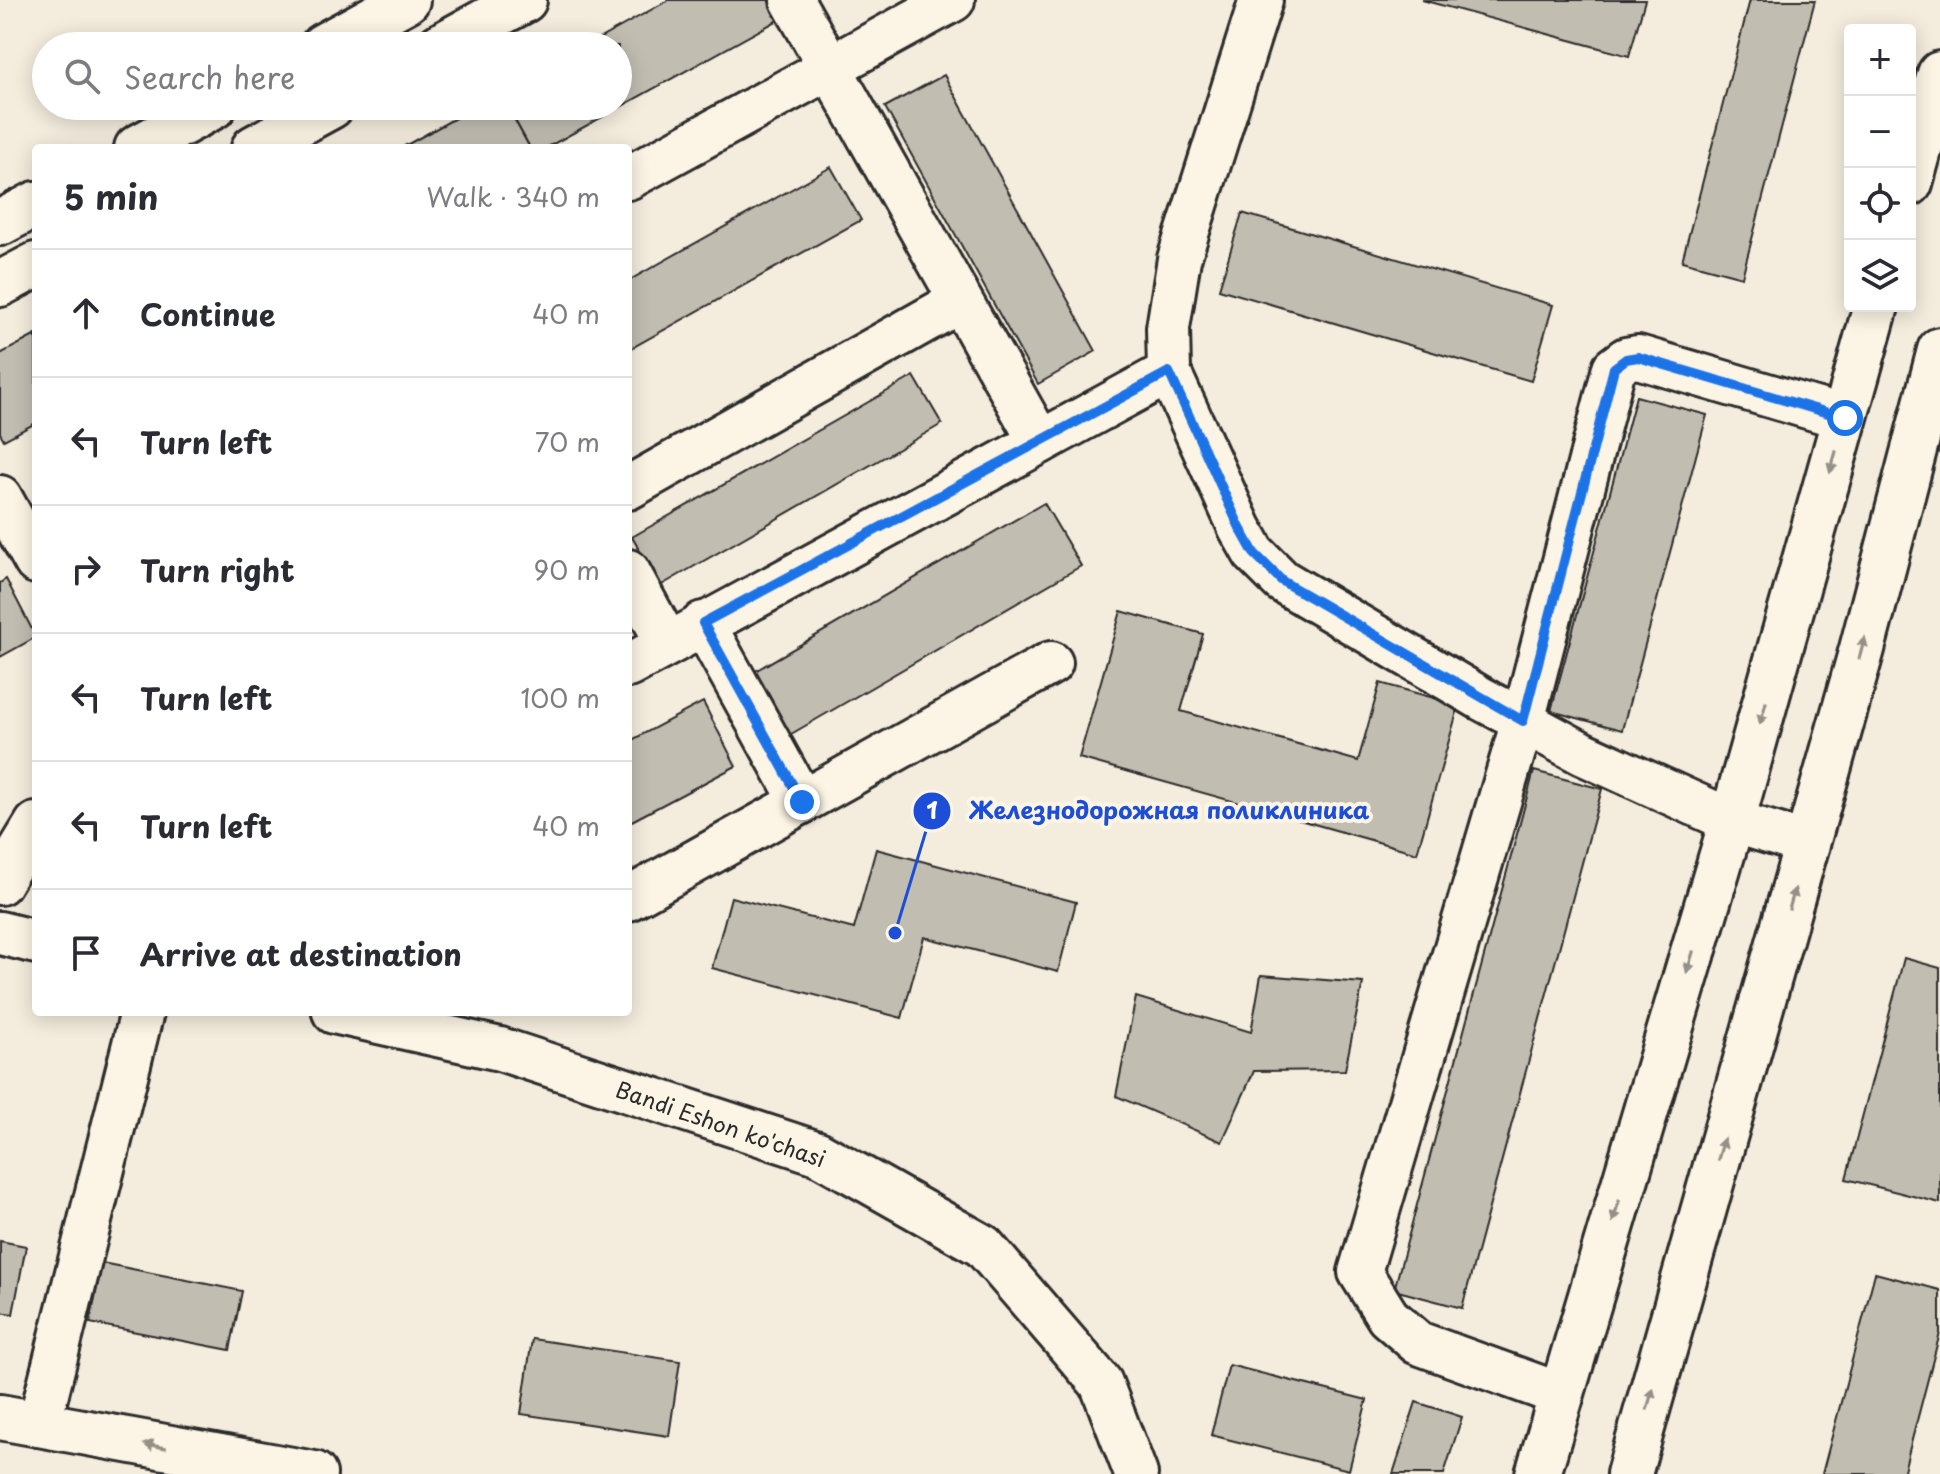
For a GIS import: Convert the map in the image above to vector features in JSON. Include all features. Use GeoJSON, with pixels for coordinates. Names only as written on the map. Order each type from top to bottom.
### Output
{"type":"FeatureCollection","features":[{"type":"Feature","properties":{"kind":"main road"},"geometry":{"type":"LineString","coordinates":[[349,32],[407,0]]}},
{"type":"Feature","properties":{"kind":"main road"},"geometry":{"type":"LineString","coordinates":[[466,32],[524,0]]}},
{"type":"Feature","properties":{"kind":"main road"},"geometry":{"type":"LineString","coordinates":[[1914,168],[1940,74]]}},
{"type":"Feature","properties":{"kind":"main road"},"geometry":{"type":"LineString","coordinates":[[144,144],[188,120]]}},
{"type":"Feature","properties":{"kind":"main road"},"geometry":{"type":"LineString","coordinates":[[261,144],[305,120]]}},
{"type":"Feature","properties":{"kind":"main road"},"geometry":{"type":"LineString","coordinates":[[0,223],[32,206]]}},
{"type":"Feature","properties":{"kind":"main road"},"geometry":{"type":"LineString","coordinates":[[0,284],[32,267]]}},
{"type":"Feature","properties":{"kind":"main road"},"geometry":{"type":"LineString","coordinates":[[1538,1474],[1732,821],[1874,312]]}},
{"type":"Feature","properties":{"kind":"main road"},"geometry":{"type":"LineString","coordinates":[[1629,1474],[1862,649],[1940,350]]}},
{"type":"Feature","properties":{"kind":"main road"},"geometry":{"type":"LineString","coordinates":[[19,1421],[314,1474]]}},
{"type":"Feature","properties":{"kind":"street"},"geometry":{"type":"LineString","coordinates":[[792,0],[1040,442]]}},
{"type":"Feature","properties":{"kind":"street"},"geometry":{"type":"LineString","coordinates":[[632,176],[953,0]]}},
{"type":"Feature","properties":{"kind":"street"},"geometry":{"type":"LineString","coordinates":[[1261,0],[1179,259],[1168,328],[1169,372],[1254,553],[1282,581],[1582,753],[1732,821],[1808,844]]}},
{"type":"Feature","properties":{"kind":"street"},"geometry":{"type":"LineString","coordinates":[[632,486],[960,301]]}},
{"type":"Feature","properties":{"kind":"street"},"geometry":{"type":"LineString","coordinates":[[1562,1395],[1418,1343],[1388,1317],[1360,1272],[1523,721],[1614,368],[1626,359],[1638,357],[1845,418]]}},
{"type":"Feature","properties":{"kind":"street"},"geometry":{"type":"LineString","coordinates":[[632,664],[1169,372]]}},
{"type":"Feature","properties":{"kind":"street"},"geometry":{"type":"LineString","coordinates":[[11,507],[32,553]]}},
{"type":"Feature","properties":{"kind":"street"},"geometry":{"type":"LineString","coordinates":[[632,578],[667,643]]}},
{"type":"Feature","properties":{"kind":"street"},"geometry":{"type":"LineString","coordinates":[[703,623],[802,802]]}},
{"type":"Feature","properties":{"kind":"street"},"geometry":{"type":"LineString","coordinates":[[632,897],[1051,663]]}},
{"type":"Feature","properties":{"kind":"street"},"geometry":{"type":"LineString","coordinates":[[0,883],[32,831]]}},
{"type":"Feature","properties":{"kind":"street"},"geometry":{"type":"LineString","coordinates":[[0,933],[32,941]]}},
{"type":"Feature","properties":{"kind":"street"},"geometry":{"type":"LineString","coordinates":[[19,1421],[141,1016]]}},
{"type":"Feature","properties":{"kind":"street","name":"Bandi Eshon ko'chasi"},"geometry":{"type":"LineString","coordinates":[[371,1016],[453,1025],[500,1049],[818,1153],[983,1246],[1101,1383],[1136,1474]]}},
{"type":"Feature","properties":{"kind":"building"},"geometry":{"type":"Polygon","coordinates":[[[669,0],[769,0],[780,19],[632,101],[632,32],[611,32],[669,0]]]}},
{"type":"Feature","properties":{"kind":"building"},"geometry":{"type":"Polygon","coordinates":[[[1422,0],[1645,0],[1629,56],[1422,0]]]}},
{"type":"Feature","properties":{"kind":"building"},"geometry":{"type":"Polygon","coordinates":[[[1750,0],[1815,0],[1742,277],[1682,261],[1750,0]]]}},
{"type":"Feature","properties":{"kind":"building"},"geometry":{"type":"Polygon","coordinates":[[[944,75],[1096,351],[1038,384],[885,107],[944,75]]]}},
{"type":"Feature","properties":{"kind":"building"},"geometry":{"type":"Polygon","coordinates":[[[452,120],[515,120],[528,144],[408,144],[452,120]]]}},
{"type":"Feature","properties":{"kind":"building"},"geometry":{"type":"Polygon","coordinates":[[[515,120],[597,120],[553,144],[528,144],[515,120]]]}},
{"type":"Feature","properties":{"kind":"building"},"geometry":{"type":"Polygon","coordinates":[[[831,167],[861,220],[632,348],[632,279],[831,167]]]}},
{"type":"Feature","properties":{"kind":"building"},"geometry":{"type":"Polygon","coordinates":[[[1242,213],[1553,305],[1531,381],[1219,289],[1242,213]]]}},
{"type":"Feature","properties":{"kind":"building"},"geometry":{"type":"Polygon","coordinates":[[[32,337],[32,425],[4,440],[0,433],[0,354],[32,337]]]}},
{"type":"Feature","properties":{"kind":"building"},"geometry":{"type":"Polygon","coordinates":[[[914,376],[942,424],[660,586],[632,537],[914,376]]]}},
{"type":"Feature","properties":{"kind":"building"},"geometry":{"type":"Polygon","coordinates":[[[1636,396],[1707,415],[1622,730],[1551,711],[1636,396]]]}},
{"type":"Feature","properties":{"kind":"building"},"geometry":{"type":"Polygon","coordinates":[[[1044,503],[1081,566],[786,737],[750,674],[1044,503]]]}},
{"type":"Feature","properties":{"kind":"building"},"geometry":{"type":"Polygon","coordinates":[[[6,579],[32,629],[32,639],[0,657],[0,583],[6,579]]]}},
{"type":"Feature","properties":{"kind":"building"},"geometry":{"type":"Polygon","coordinates":[[[1121,611],[1203,634],[1181,711],[1358,761],[1380,683],[1459,705],[1417,853],[1079,758],[1121,611]]]}},
{"type":"Feature","properties":{"kind":"building"},"geometry":{"type":"Polygon","coordinates":[[[703,702],[736,766],[632,821],[632,740],[703,702]]]}},
{"type":"Feature","properties":{"kind":"building"},"geometry":{"type":"Polygon","coordinates":[[[1534,771],[1602,789],[1462,1308],[1394,1290],[1534,771]]]}},
{"type":"Feature","properties":{"kind":"building"},"geometry":{"type":"Polygon","coordinates":[[[876,849],[1076,902],[1058,972],[924,937],[902,1018],[712,968],[731,897],[854,929],[876,849]]]}},
{"type":"Feature","properties":{"kind":"building"},"geometry":{"type":"Polygon","coordinates":[[[1904,958],[1940,968],[1940,1203],[1846,1179],[1904,958]]]}},
{"type":"Feature","properties":{"kind":"building"},"geometry":{"type":"Polygon","coordinates":[[[1261,975],[1363,983],[1345,1070],[1254,1071],[1222,1142],[1116,1096],[1136,997],[1251,1032],[1261,975]]]}},
{"type":"Feature","properties":{"kind":"building"},"geometry":{"type":"Polygon","coordinates":[[[0,1241],[26,1246],[13,1314],[0,1312],[0,1241]]]}},
{"type":"Feature","properties":{"kind":"building"},"geometry":{"type":"Polygon","coordinates":[[[102,1263],[242,1291],[230,1350],[90,1323],[102,1263]]]}},
{"type":"Feature","properties":{"kind":"building"},"geometry":{"type":"Polygon","coordinates":[[[1875,1273],[1940,1290],[1940,1333],[1903,1474],[1822,1474],[1875,1273]]]}},
{"type":"Feature","properties":{"kind":"building"},"geometry":{"type":"Polygon","coordinates":[[[532,1339],[680,1361],[669,1436],[521,1414],[532,1339]]]}},
{"type":"Feature","properties":{"kind":"building"},"geometry":{"type":"Polygon","coordinates":[[[1229,1365],[1367,1400],[1349,1470],[1211,1435],[1229,1365]]]}},
{"type":"Feature","properties":{"kind":"building"},"geometry":{"type":"Polygon","coordinates":[[[1416,1402],[1462,1417],[1444,1474],[1393,1474],[1416,1402]]]}},
{"type":"Feature","properties":{"kind":"place","name":"Железнодорожная поликлиника"},"geometry":{"type":"Point","coordinates":[895,933]}},
{"type":"Feature","properties":{"kind":"route"},"geometry":{"type":"LineString","coordinates":[[802,802],[703,623],[1169,372],[1240,528],[1254,553],[1282,581],[1523,721],[1614,368],[1626,359],[1638,357],[1845,418]]}}]}
